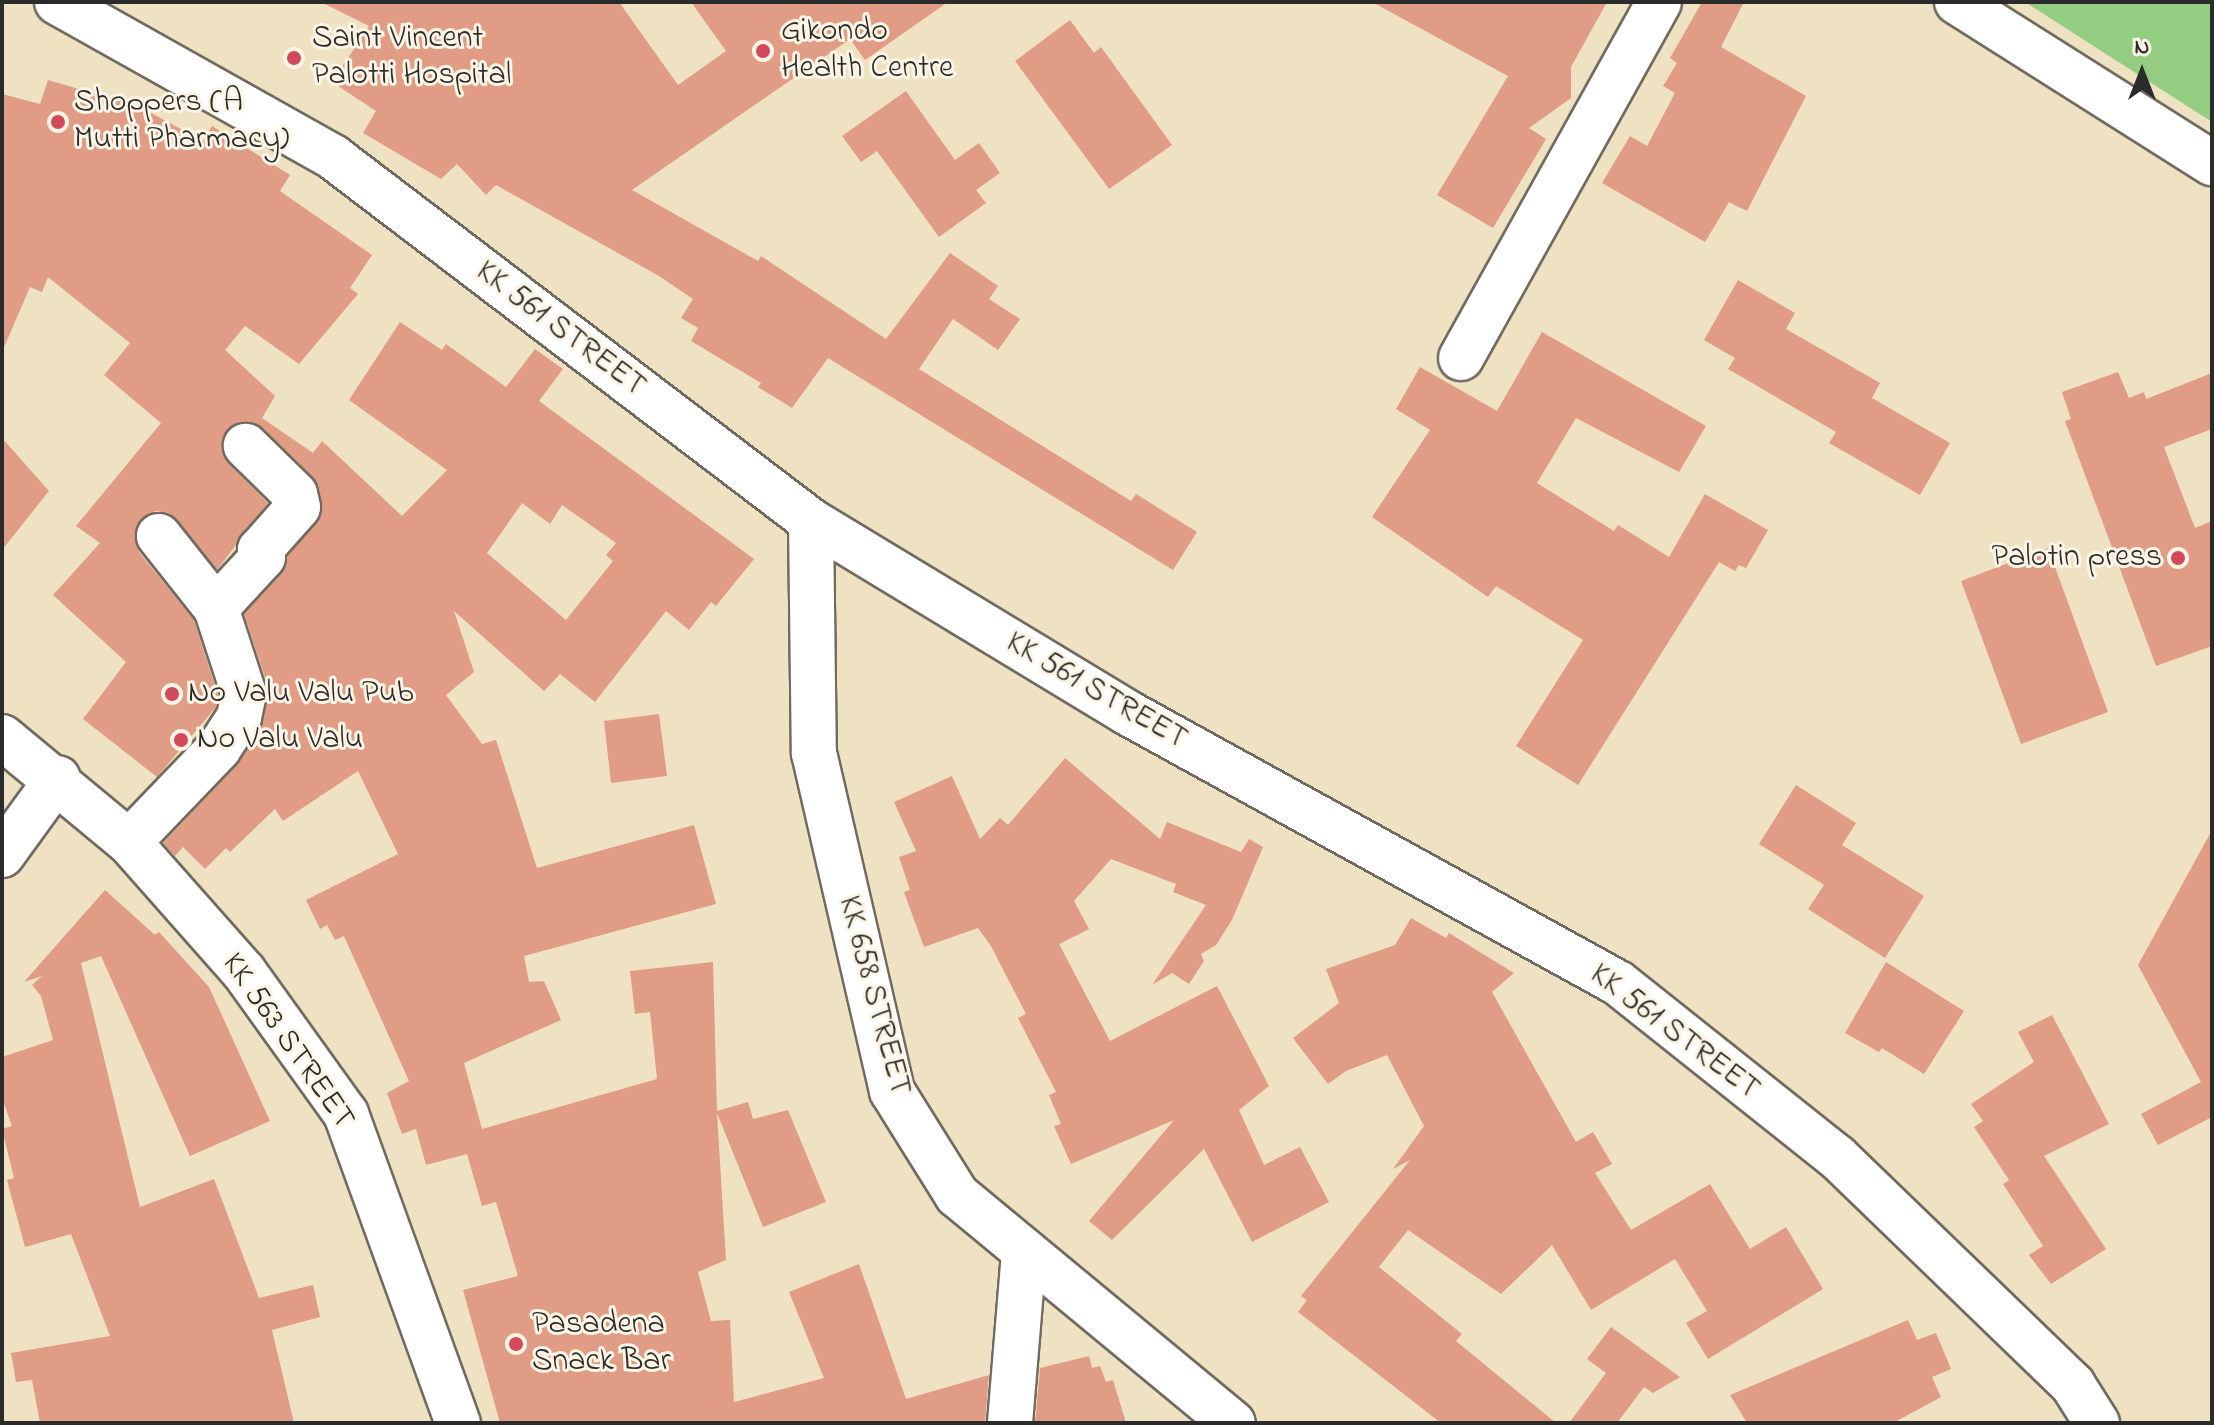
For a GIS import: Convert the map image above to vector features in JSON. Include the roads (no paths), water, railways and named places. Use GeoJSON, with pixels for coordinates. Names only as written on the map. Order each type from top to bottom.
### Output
{"type":"FeatureCollection","features":[{"type":"Feature","properties":{"kind":"street","name":"KK 561 STREET"},"geometry":{"type":"LineString","coordinates":[[57,2],[333,157],[811,521],[1128,713],[1618,983],[1837,1157],[2073,1385],[2097,1423]]}},
{"type":"Feature","properties":{"kind":"street"},"geometry":{"type":"LineString","coordinates":[[1461,358],[1659,2]]}},
{"type":"Feature","properties":{"kind":"street"},"geometry":{"type":"LineString","coordinates":[[1957,2],[2212,163]]}},
{"type":"Feature","properties":{"kind":"street"},"geometry":{"type":"LineString","coordinates":[[216,608],[263,557],[260,550],[298,507],[295,494],[246,446]]}},
{"type":"Feature","properties":{"kind":"street","name":"KK 658 STREET"},"geometry":{"type":"LineString","coordinates":[[811,521],[814,753],[892,1091],[957,1195],[1233,1423]]}},
{"type":"Feature","properties":{"kind":"street"},"geometry":{"type":"LineString","coordinates":[[129,842],[219,748],[239,717],[244,694],[216,608],[159,536]]}},
{"type":"Feature","properties":{"kind":"street","name":"KK 563 STREET"},"geometry":{"type":"LineString","coordinates":[[2,737],[58,778],[129,842],[244,972],[346,1114],[458,1423]]}},
{"type":"Feature","properties":{"kind":"street"},"geometry":{"type":"LineString","coordinates":[[2,855],[58,778]]}},
{"type":"Feature","properties":{"kind":"street"},"geometry":{"type":"LineString","coordinates":[[1010,1423],[1024,1251]]}},
{"type":"Feature","properties":{"kind":"place","name":"Gikondo Health Centre"},"geometry":{"type":"Point","coordinates":[763,51]}},
{"type":"Feature","properties":{"kind":"place","name":"Saint Vincent Palotti Hospital"},"geometry":{"type":"Point","coordinates":[294,58]}},
{"type":"Feature","properties":{"kind":"place","name":"Shoppers (A Mutti Pharmacy)"},"geometry":{"type":"Point","coordinates":[58,122]}},
{"type":"Feature","properties":{"kind":"place","name":"Palotin press"},"geometry":{"type":"Point","coordinates":[2178,558]}},
{"type":"Feature","properties":{"kind":"place","name":"No Valu Valu Pub"},"geometry":{"type":"Point","coordinates":[172,694]}},
{"type":"Feature","properties":{"kind":"place","name":"No Valu Valu"},"geometry":{"type":"Point","coordinates":[181,740]}},
{"type":"Feature","properties":{"kind":"place","name":"Pasadena Snack Bar"},"geometry":{"type":"Point","coordinates":[516,1344]}}]}
